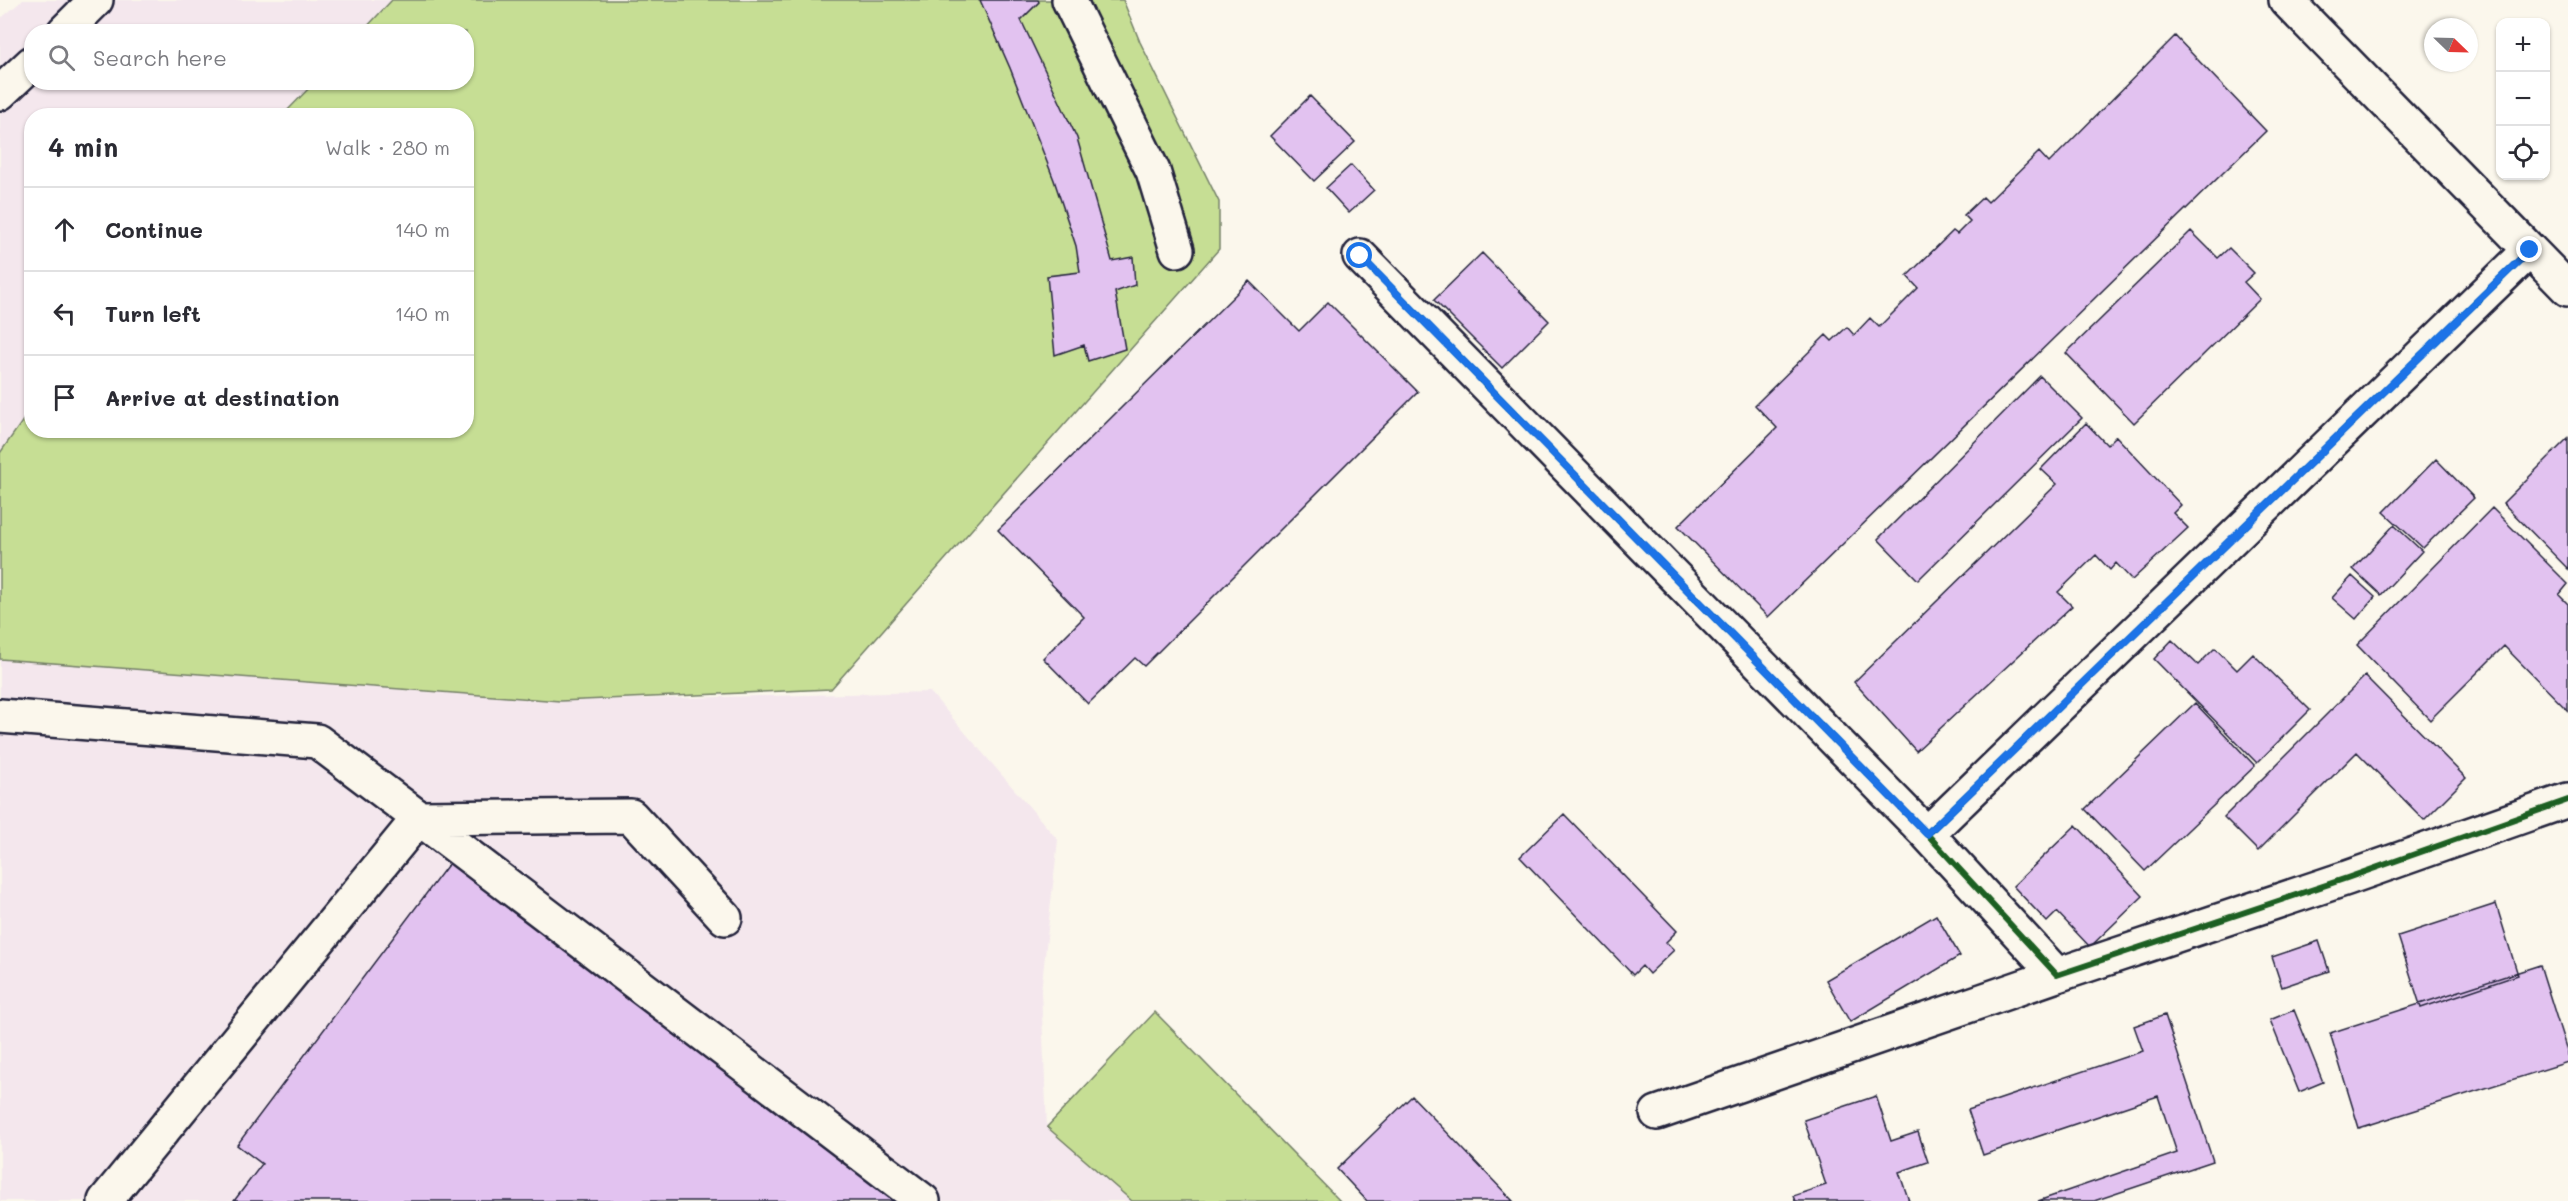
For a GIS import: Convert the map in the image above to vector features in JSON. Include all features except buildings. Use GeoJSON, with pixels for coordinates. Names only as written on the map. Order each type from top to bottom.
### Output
{"type":"FeatureCollection","features":[{"type":"Feature","properties":{"kind":"street"},"geometry":{"type":"LineString","coordinates":[[72,24],[96,0]]}},
{"type":"Feature","properties":{"kind":"street"},"geometry":{"type":"LineString","coordinates":[[1069,0],[1153,171],[1177,250]]}},
{"type":"Feature","properties":{"kind":"street"},"geometry":{"type":"LineString","coordinates":[[2286,0],[2568,289]]}},
{"type":"Feature","properties":{"kind":"street"},"geometry":{"type":"LineString","coordinates":[[0,93],[24,70]]}},
{"type":"Feature","properties":{"kind":"street"},"geometry":{"type":"LineString","coordinates":[[1927,834],[2530,250]]}},
{"type":"Feature","properties":{"kind":"street"},"geometry":{"type":"LineString","coordinates":[[1360,256],[1927,834],[2057,975]]}},
{"type":"Feature","properties":{"kind":"street"},"geometry":{"type":"LineString","coordinates":[[0,716],[317,741],[923,1201]]}},
{"type":"Feature","properties":{"kind":"street"},"geometry":{"type":"LineString","coordinates":[[1657,1113],[2347,878],[2568,800]]}},
{"type":"Feature","properties":{"kind":"street"},"geometry":{"type":"LineString","coordinates":[[419,818],[631,816],[724,918]]}},
{"type":"Feature","properties":{"kind":"street"},"geometry":{"type":"LineString","coordinates":[[105,1201],[419,818]]}},
{"type":"Feature","properties":{"kind":"shaded area"},"geometry":{"type":"Polygon","coordinates":[[[23,0],[392,0],[370,24],[24,24],[24,90],[307,90],[290,108],[24,108],[24,419],[0,453],[0,19],[23,0]]]}},
{"type":"Feature","properties":{"kind":"shaded area"},"geometry":{"type":"Polygon","coordinates":[[[0,659],[560,701],[930,692],[1058,840],[1041,991],[1047,1127],[1132,1201],[0,1201],[0,659]]]}},
{"type":"Feature","properties":{"kind":"green space"},"geometry":{"type":"Polygon","coordinates":[[[392,0],[1123,0],[1140,42],[1219,202],[1219,249],[831,689],[560,701],[0,659],[0,453],[24,419],[24,438],[474,438],[474,108],[290,108],[307,90],[474,90],[474,24],[370,24],[392,0]]]}},
{"type":"Feature","properties":{"kind":"green space"},"geometry":{"type":"Polygon","coordinates":[[[1155,1012],[1340,1201],[1132,1201],[1047,1127],[1155,1012]]]}},
{"type":"Feature","properties":{"kind":"cycle path"},"geometry":{"type":"LineString","coordinates":[[1927,834],[2530,250]]}},
{"type":"Feature","properties":{"kind":"cycle path"},"geometry":{"type":"LineString","coordinates":[[1360,256],[1927,834],[2057,975],[2347,878],[2568,800]]}},
{"type":"Feature","properties":{"kind":"route"},"geometry":{"type":"LineString","coordinates":[[1360,256],[1927,834],[2530,250]]}}]}
